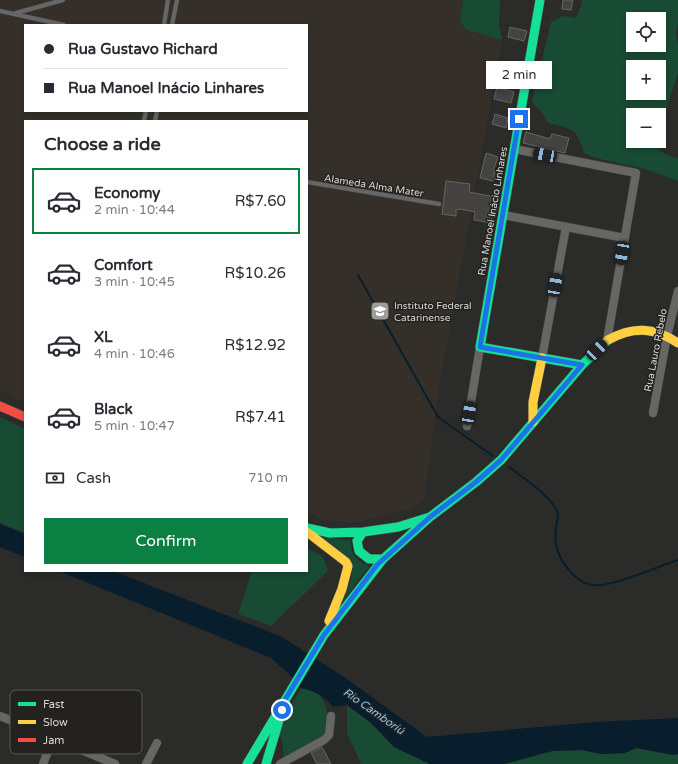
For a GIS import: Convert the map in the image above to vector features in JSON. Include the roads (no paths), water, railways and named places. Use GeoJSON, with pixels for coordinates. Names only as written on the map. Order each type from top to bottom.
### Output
{"type":"FeatureCollection","features":[{"type":"Feature","properties":{"kind":"main road","name":"Rua Manoel Inácio Linhares"},"geometry":{"type":"LineString","coordinates":[[480,347],[540,0]]}},
{"type":"Feature","properties":{"kind":"main road"},"geometry":{"type":"LineString","coordinates":[[246,764],[324,635],[383,560],[430,517],[476,482],[501,460],[582,365],[607,341],[621,333],[637,330],[652,331],[667,336],[678,343]]}},
{"type":"Feature","properties":{"kind":"main road"},"geometry":{"type":"LineString","coordinates":[[480,347],[582,365]]}},
{"type":"Feature","properties":{"kind":"main road"},"geometry":{"type":"LineString","coordinates":[[533,422],[533,402],[542,358]]}},
{"type":"Feature","properties":{"kind":"main road"},"geometry":{"type":"LineString","coordinates":[[0,406],[24,417]]}},
{"type":"Feature","properties":{"kind":"main road"},"geometry":{"type":"LineString","coordinates":[[308,528],[330,533],[363,532],[398,527],[430,517]]}},
{"type":"Feature","properties":{"kind":"main road"},"geometry":{"type":"LineString","coordinates":[[363,532],[357,541],[357,546],[362,556],[376,562],[383,560]]}},
{"type":"Feature","properties":{"kind":"main road"},"geometry":{"type":"LineString","coordinates":[[308,533],[346,562],[348,566],[342,589],[324,635]]}},
{"type":"Feature","properties":{"kind":"main road"},"geometry":{"type":"LineString","coordinates":[[266,764],[289,694]]}},
{"type":"Feature","properties":{"kind":"street"},"geometry":{"type":"LineString","coordinates":[[514,149],[636,173],[607,341]]}},
{"type":"Feature","properties":{"kind":"street"},"geometry":{"type":"LineString","coordinates":[[503,215],[625,238]]}},
{"type":"Feature","properties":{"kind":"street"},"geometry":{"type":"LineString","coordinates":[[542,358],[566,227]]}},
{"type":"Feature","properties":{"kind":"street","name":"Rua Lauro Rebelo"},"geometry":{"type":"LineString","coordinates":[[653,413],[667,336],[678,291]]}},
{"type":"Feature","properties":{"kind":"street","name":"Rua Manoel Inácio Linhares"},"geometry":{"type":"LineString","coordinates":[[467,426],[480,347]]}},
{"type":"Feature","properties":{"kind":"street"},"geometry":{"type":"LineString","coordinates":[[0,716],[10,720]]}},
{"type":"Feature","properties":{"kind":"street"},"geometry":{"type":"LineString","coordinates":[[280,764],[324,740],[328,735],[331,716]]}},
{"type":"Feature","properties":{"kind":"street"},"geometry":{"type":"LineString","coordinates":[[146,764],[157,743]]}},
{"type":"Feature","properties":{"kind":"street"},"geometry":{"type":"LineString","coordinates":[[43,764],[47,754]]}},
{"type":"Feature","properties":{"kind":"street"},"geometry":{"type":"LineString","coordinates":[[91,754],[115,764]]}},
{"type":"Feature","properties":{"kind":"lane"},"geometry":{"type":"LineString","coordinates":[[15,14],[63,0]]}},
{"type":"Feature","properties":{"kind":"lane"},"geometry":{"type":"LineString","coordinates":[[164,24],[168,0]]}},
{"type":"Feature","properties":{"kind":"lane"},"geometry":{"type":"LineString","coordinates":[[172,24],[177,0]]}},
{"type":"Feature","properties":{"kind":"lane"},"geometry":{"type":"LineString","coordinates":[[0,11],[60,24]]}},
{"type":"Feature","properties":{"kind":"lane","name":"Alameda Alma Mater"},"geometry":{"type":"LineString","coordinates":[[308,182],[439,204]]}},
{"type":"Feature","properties":{"kind":"water"},"geometry":{"type":"Polygon","coordinates":[[[0,524],[24,534],[24,557],[0,547],[0,524]]]}},
{"type":"Feature","properties":{"kind":"water","name":"Rio Camboriú"},"geometry":{"type":"Polygon","coordinates":[[[61,572],[116,572],[282,637],[344,677],[427,737],[596,722],[678,718],[678,754],[673,755],[636,748],[625,753],[601,754],[582,750],[552,751],[504,764],[430,764],[394,747],[371,723],[347,705],[333,707],[319,694],[301,688],[290,675],[271,658],[61,572]]]}},
{"type":"Feature","properties":{"kind":"waterway"},"geometry":{"type":"LineString","coordinates":[[358,275],[438,417],[493,456]]}},
{"type":"Feature","properties":{"kind":"waterway"},"geometry":{"type":"LineString","coordinates":[[509,467],[537,488],[555,508],[558,514],[555,537],[558,551],[564,564],[574,576],[580,580],[593,585],[611,583],[678,560]]}},
{"type":"Feature","properties":{"kind":"place","name":"Instituto Federal Catarinense"},"geometry":{"type":"Point","coordinates":[380,311]}}]}
